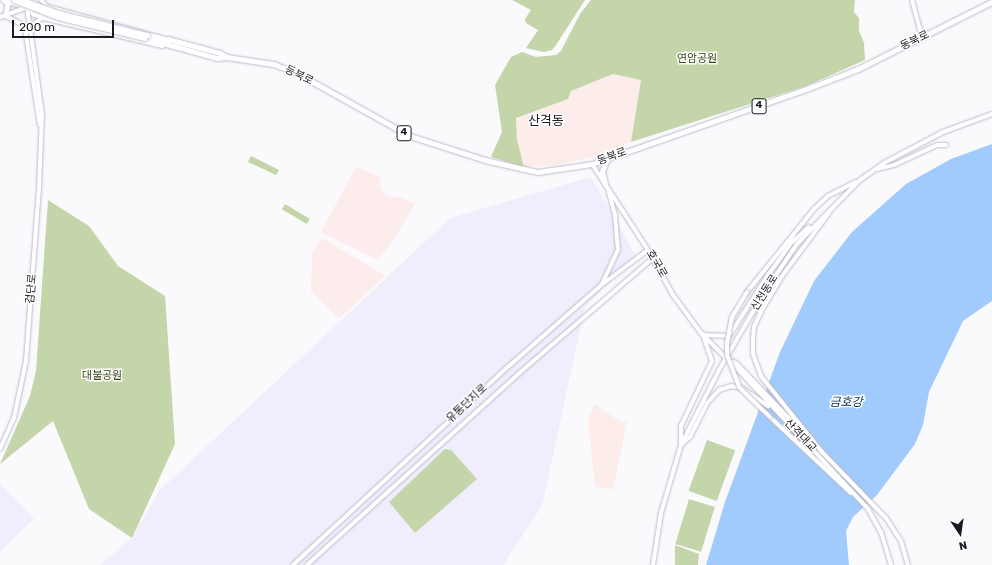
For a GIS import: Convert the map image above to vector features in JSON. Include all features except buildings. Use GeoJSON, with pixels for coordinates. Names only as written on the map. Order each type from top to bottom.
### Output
{"type":"FeatureCollection","features":[{"type":"Feature","properties":{"kind":"main road"},"geometry":{"type":"LineString","coordinates":[[4,0],[26,7],[43,17],[50,19],[137,41],[169,45]]}},
{"type":"Feature","properties":{"kind":"main road"},"geometry":{"type":"LineString","coordinates":[[2,18],[8,3],[4,0]]}},
{"type":"Feature","properties":{"kind":"main road","name":"4"},"geometry":{"type":"LineString","coordinates":[[14,0],[40,11],[146,36]]}},
{"type":"Feature","properties":{"kind":"main road"},"geometry":{"type":"LineString","coordinates":[[23,0],[26,7]]}},
{"type":"Feature","properties":{"kind":"main road","name":"4"},"geometry":{"type":"LineString","coordinates":[[23,0],[59,13],[146,36]]}},
{"type":"Feature","properties":{"kind":"main road"},"geometry":{"type":"LineString","coordinates":[[26,7],[30,0]]}},
{"type":"Feature","properties":{"kind":"main road"},"geometry":{"type":"LineString","coordinates":[[41,0],[47,7]]}},
{"type":"Feature","properties":{"kind":"main road"},"geometry":{"type":"LineString","coordinates":[[912,0],[922,38]]}},
{"type":"Feature","properties":{"kind":"main road","name":"동북로"},"geometry":{"type":"LineString","coordinates":[[146,36],[169,45],[217,58],[227,57],[274,64],[299,74],[410,136],[485,160],[538,172],[592,164],[809,88],[858,69],[992,2]]}},
{"type":"Feature","properties":{"kind":"main road"},"geometry":{"type":"LineString","coordinates":[[2,18],[36,4],[169,40]]}},
{"type":"Feature","properties":{"kind":"main road","name":"검단로"},"geometry":{"type":"LineString","coordinates":[[0,449],[14,418],[26,362],[39,188],[40,125],[26,7]]}},
{"type":"Feature","properties":{"kind":"main road"},"geometry":{"type":"LineString","coordinates":[[50,19],[44,14],[46,10],[55,9]]}},
{"type":"Feature","properties":{"kind":"main road"},"geometry":{"type":"LineString","coordinates":[[29,34],[33,25],[43,17]]}},
{"type":"Feature","properties":{"kind":"main road"},"geometry":{"type":"LineString","coordinates":[[2,18],[22,24],[29,34]]}},
{"type":"Feature","properties":{"kind":"main road","name":"동북로"},"geometry":{"type":"LineString","coordinates":[[146,36],[220,52],[227,57]]}},
{"type":"Feature","properties":{"kind":"main road","name":"신천동로"},"geometry":{"type":"LineString","coordinates":[[653,565],[661,513],[681,445],[728,360],[797,244],[816,222],[860,180],[875,170],[943,132],[992,114]]}},
{"type":"Feature","properties":{"kind":"main road"},"geometry":{"type":"LineString","coordinates":[[875,170],[894,165],[937,145],[946,145]]}},
{"type":"Feature","properties":{"kind":"main road"},"geometry":{"type":"LineString","coordinates":[[600,286],[618,250],[615,215],[602,168],[608,158]]}},
{"type":"Feature","properties":{"kind":"main road","name":"호국로"},"geometry":{"type":"LineString","coordinates":[[592,164],[648,250],[688,316],[702,334],[728,360]]}},
{"type":"Feature","properties":{"kind":"main road"},"geometry":{"type":"LineString","coordinates":[[860,180],[828,196],[814,209],[747,292],[732,317],[727,343],[731,372],[739,387],[870,510],[882,532],[891,565]]}},
{"type":"Feature","properties":{"kind":"main road"},"geometry":{"type":"LineString","coordinates":[[822,452],[761,376],[753,354],[754,328],[782,276],[837,202]]}},
{"type":"Feature","properties":{"kind":"main road"},"geometry":{"type":"LineString","coordinates":[[681,445],[681,426],[712,361],[702,334],[729,336],[791,242],[816,222]]}},
{"type":"Feature","properties":{"kind":"main road","name":"유통단지로"},"geometry":{"type":"LineString","coordinates":[[293,565],[367,494],[600,286],[648,250]]}},
{"type":"Feature","properties":{"kind":"main road","name":"유통단지로"},"geometry":{"type":"LineString","coordinates":[[307,565],[522,370],[653,258]]}},
{"type":"Feature","properties":{"kind":"main road"},"geometry":{"type":"LineString","coordinates":[[728,360],[736,363],[886,518],[901,541],[908,565]]}},
{"type":"Feature","properties":{"kind":"main road","name":"산격대교"},"geometry":{"type":"LineString","coordinates":[[728,360],[870,510]]}},
{"type":"Feature","properties":{"kind":"main road"},"geometry":{"type":"LineString","coordinates":[[681,445],[690,437],[713,394],[726,387],[742,388],[770,407],[792,428]]}},
{"type":"Feature","properties":{"kind":"shaded area"},"geometry":{"type":"Polygon","coordinates":[[[613,74],[641,79],[631,142],[593,157],[557,165],[524,167],[517,140],[516,118],[568,99],[571,91],[613,74]]]}},
{"type":"Feature","properties":{"kind":"shaded area"},"geometry":{"type":"Polygon","coordinates":[[[356,167],[380,177],[381,189],[387,196],[399,197],[415,204],[392,242],[377,260],[321,232],[356,167]]]}},
{"type":"Feature","properties":{"kind":"shaded area"},"geometry":{"type":"Polygon","coordinates":[[[591,177],[636,256],[585,307],[542,506],[503,565],[100,565],[132,538],[159,491],[450,218],[591,177]]]}},
{"type":"Feature","properties":{"kind":"shaded area"},"geometry":{"type":"Polygon","coordinates":[[[322,238],[386,276],[339,319],[311,291],[312,252],[322,238]]]}},
{"type":"Feature","properties":{"kind":"shaded area"},"geometry":{"type":"Polygon","coordinates":[[[594,404],[620,421],[627,422],[613,489],[595,487],[588,421],[594,404]]]}},
{"type":"Feature","properties":{"kind":"shaded area"},"geometry":{"type":"Polygon","coordinates":[[[0,483],[34,519],[0,552],[0,483]]]}},
{"type":"Feature","properties":{"kind":"green space"},"geometry":{"type":"Polygon","coordinates":[[[512,0],[585,0],[556,45],[552,50],[544,52],[526,48],[538,30],[526,23],[525,19],[531,10],[512,0]]]}},
{"type":"Feature","properties":{"kind":"green space","name":"연암공원"},"geometry":{"type":"Polygon","coordinates":[[[591,0],[855,0],[854,12],[859,18],[859,31],[864,43],[865,60],[806,86],[631,142],[641,80],[613,74],[571,91],[568,99],[516,118],[517,140],[524,167],[491,157],[502,132],[495,85],[511,57],[522,52],[536,57],[556,55],[561,51],[580,14],[591,0]]]}},
{"type":"Feature","properties":{"kind":"green space"},"geometry":{"type":"Polygon","coordinates":[[[251,156],[279,170],[276,175],[248,162],[251,156]]]}},
{"type":"Feature","properties":{"kind":"green space","name":"대불공원"},"geometry":{"type":"Polygon","coordinates":[[[48,200],[89,226],[118,266],[165,296],[175,444],[132,538],[89,509],[53,421],[0,464],[30,396],[36,371],[48,200]]]}},
{"type":"Feature","properties":{"kind":"green space"},"geometry":{"type":"Polygon","coordinates":[[[285,204],[310,219],[307,224],[282,209],[285,204]]]}},
{"type":"Feature","properties":{"kind":"green space"},"geometry":{"type":"Polygon","coordinates":[[[707,440],[735,450],[717,501],[689,491],[707,440]]]}},
{"type":"Feature","properties":{"kind":"green space"},"geometry":{"type":"Polygon","coordinates":[[[445,449],[451,450],[477,479],[415,533],[389,502],[445,449]]]}},
{"type":"Feature","properties":{"kind":"green space"},"geometry":{"type":"Polygon","coordinates":[[[689,499],[715,507],[701,552],[675,544],[689,499]]]}},
{"type":"Feature","properties":{"kind":"green space"},"geometry":{"type":"Polygon","coordinates":[[[675,545],[699,554],[698,565],[675,565],[675,545]]]}},
{"type":"Feature","properties":{"kind":"water","name":"금호강"},"geometry":{"type":"Polygon","coordinates":[[[992,144],[992,301],[963,321],[929,392],[923,425],[915,444],[877,495],[853,517],[846,531],[849,565],[706,565],[725,502],[780,352],[814,281],[852,232],[906,184],[951,159],[992,144]]]}},
{"type":"Feature","properties":{"kind":"district","name":"산격동"},"geometry":{"type":"Point","coordinates":[546,121]}}]}
